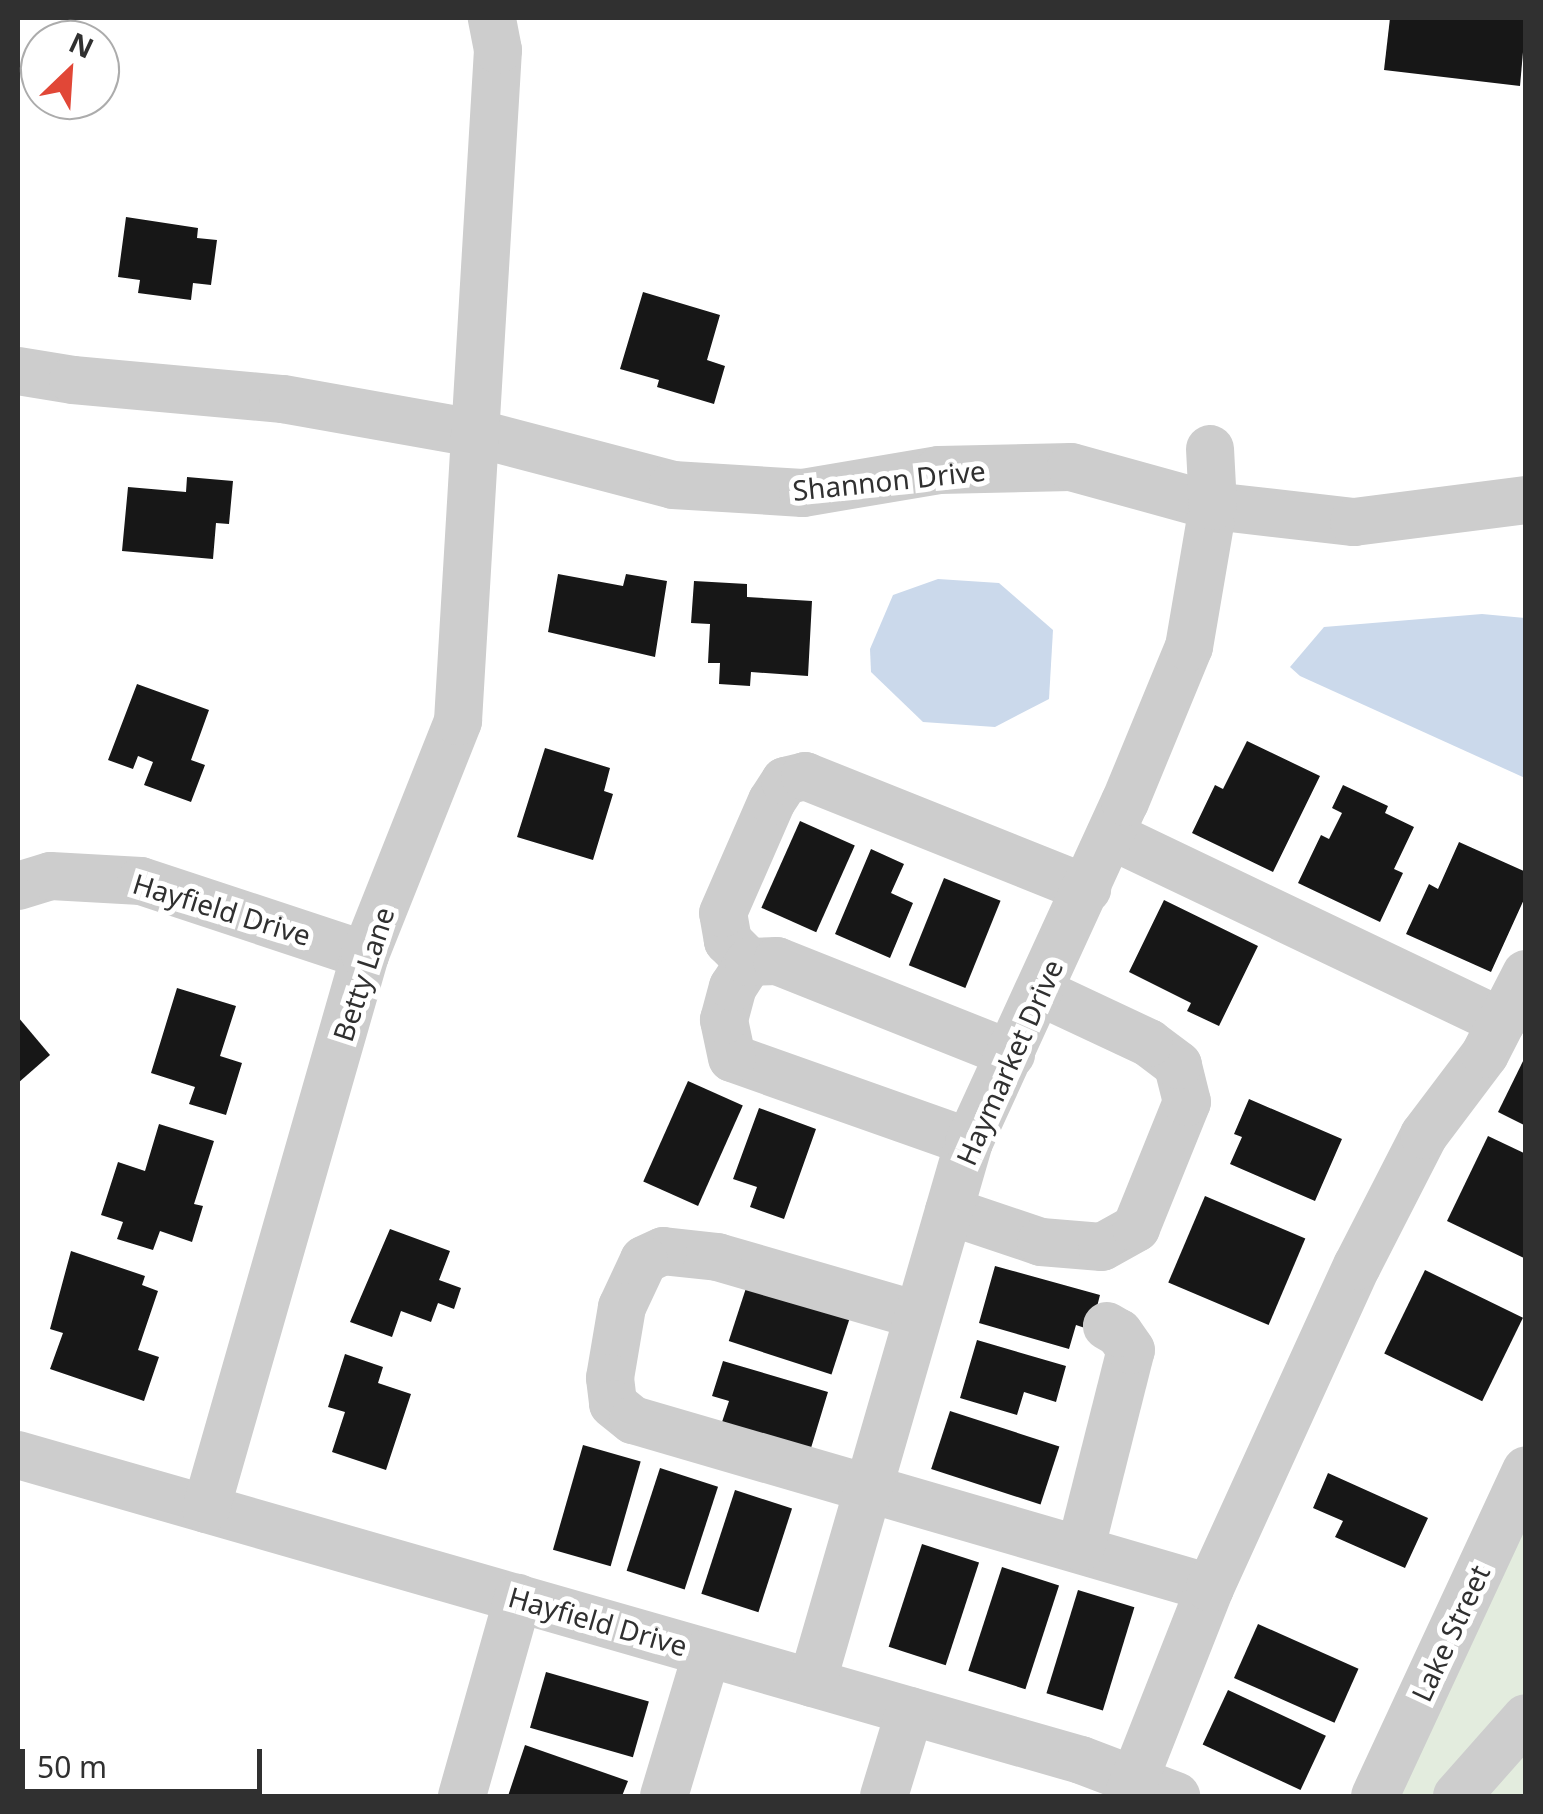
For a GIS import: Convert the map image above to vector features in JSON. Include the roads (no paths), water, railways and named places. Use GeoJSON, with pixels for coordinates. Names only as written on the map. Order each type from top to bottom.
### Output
{"type":"FeatureCollection","features":[{"type":"Feature","properties":{"kind":"street","name":"Betty Lane"},"geometry":{"type":"LineString","coordinates":[[206,1508],[365,955],[458,720],[479,434],[498,50],[492,18]]}},
{"type":"Feature","properties":{"kind":"street","name":"Shannon Drive"},"geometry":{"type":"LineString","coordinates":[[18,370],[72,380],[284,399],[479,434],[673,485],[804,493],[939,470],[1071,468],[1213,506],[1354,522],[1526,500]]}},
{"type":"Feature","properties":{"kind":"street","name":"Haymarket Drive"},"geometry":{"type":"LineString","coordinates":[[812,1683],[969,1142],[1110,835],[1189,647],[1213,506],[1210,448]]}},
{"type":"Feature","properties":{"kind":"street"},"geometry":{"type":"LineString","coordinates":[[1010,1054],[778,961],[749,962],[728,941],[723,912],[772,801],[785,781],[805,776],[1086,888]]}},
{"type":"Feature","properties":{"kind":"street"},"geometry":{"type":"LineString","coordinates":[[1110,835],[1502,1022]]}},
{"type":"Feature","properties":{"kind":"street","name":"Hayfield Drive"},"geometry":{"type":"LineString","coordinates":[[18,886],[51,876],[95,874],[141,880],[365,955]]}},
{"type":"Feature","properties":{"kind":"street"},"geometry":{"type":"LineString","coordinates":[[749,962],[733,987],[724,1020],[732,1058],[969,1142]]}},
{"type":"Feature","properties":{"kind":"street"},"geometry":{"type":"LineString","coordinates":[[1147,1790],[1142,1752],[1210,1588],[1400,1176],[1502,1022],[1526,974]]}},
{"type":"Feature","properties":{"kind":"street"},"geometry":{"type":"LineString","coordinates":[[949,1211],[1041,1242],[1102,1247],[1136,1228],[1187,1102],[1178,1065],[1149,1043],[1040,992]]}},
{"type":"Feature","properties":{"kind":"street"},"geometry":{"type":"LineString","coordinates":[[917,1314],[718,1257],[662,1251],[644,1260],[622,1307],[610,1378],[614,1404],[633,1420],[1210,1588]]}},
{"type":"Feature","properties":{"kind":"street"},"geometry":{"type":"LineString","coordinates":[[1081,1548],[1131,1350],[1120,1333],[1107,1326]]}},
{"type":"Feature","properties":{"kind":"street","name":"Hayfield Drive"},"geometry":{"type":"LineString","coordinates":[[18,1455],[910,1711],[1147,1790]]}},
{"type":"Feature","properties":{"kind":"street","name":"Lake Street"},"geometry":{"type":"LineString","coordinates":[[1375,1796],[1526,1470]]}},
{"type":"Feature","properties":{"kind":"street"},"geometry":{"type":"LineString","coordinates":[[462,1796],[518,1598]]}},
{"type":"Feature","properties":{"kind":"street"},"geometry":{"type":"LineString","coordinates":[[664,1796],[707,1652]]}},
{"type":"Feature","properties":{"kind":"street"},"geometry":{"type":"LineString","coordinates":[[884,1796],[910,1711]]}},
{"type":"Feature","properties":{"kind":"street"},"geometry":{"type":"LineString","coordinates":[[1457,1796],[1526,1718]]}},
{"type":"Feature","properties":{"kind":"water"},"geometry":{"type":"Polygon","coordinates":[[[938,579],[999,583],[1053,630],[1049,699],[995,727],[923,722],[871,672],[870,649],[893,595],[938,579]]]}},
{"type":"Feature","properties":{"kind":"water"},"geometry":{"type":"Polygon","coordinates":[[[1482,614],[1525,618],[1525,778],[1300,676],[1290,667],[1324,627],[1482,614]]]}}]}
